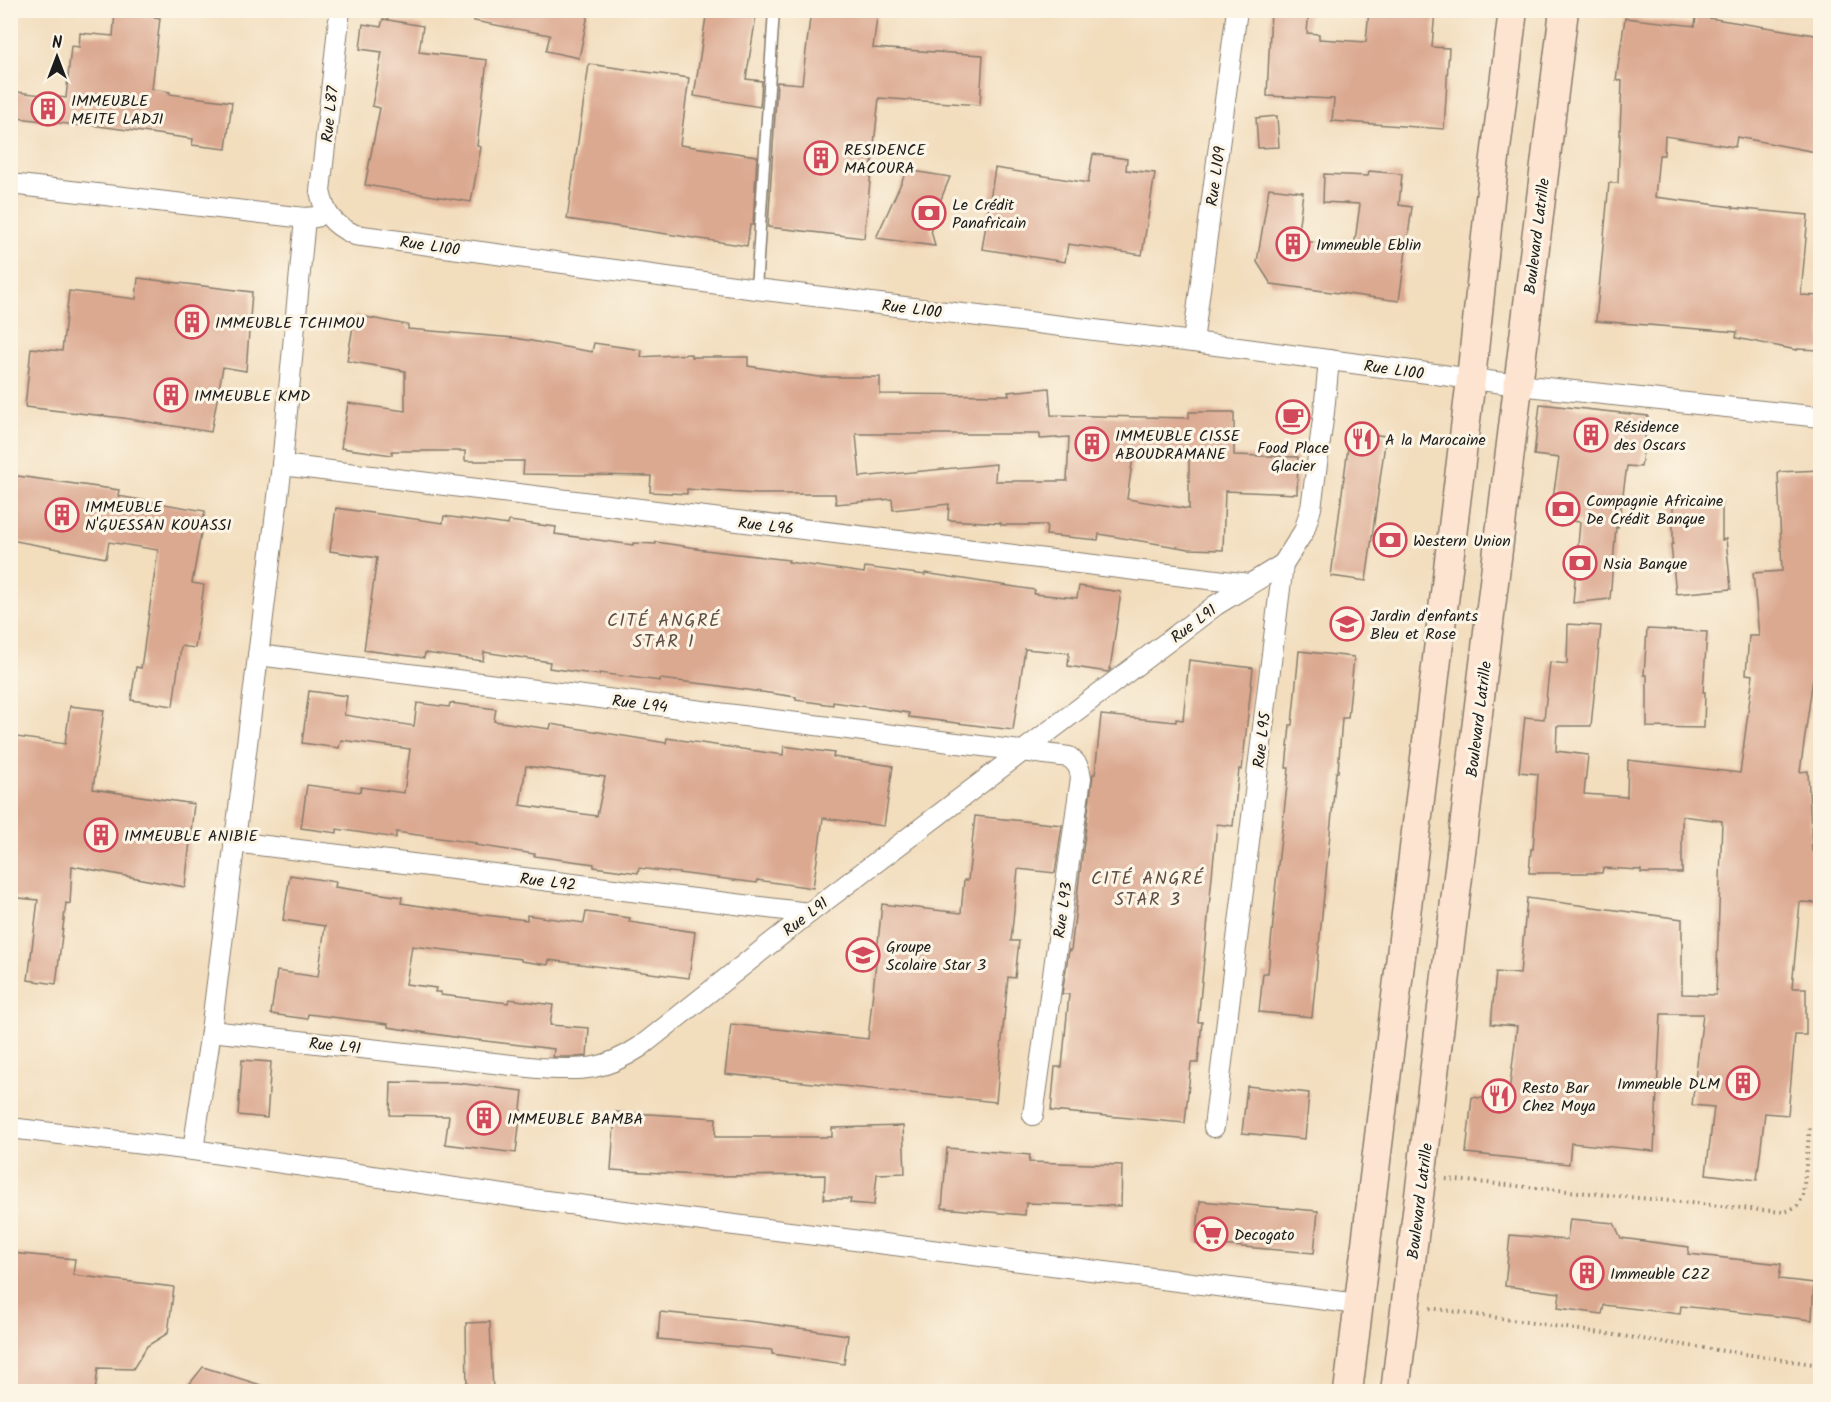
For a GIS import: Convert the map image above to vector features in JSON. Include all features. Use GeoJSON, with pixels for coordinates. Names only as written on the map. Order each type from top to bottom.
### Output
{"type":"FeatureCollection","features":[{"type":"Feature","properties":{"kind":"main road"},"geometry":{"type":"LineString","coordinates":[[1348,1392],[1471,379],[1513,10]]}},
{"type":"Feature","properties":{"kind":"main road","name":"Boulevard Latrille"},"geometry":{"type":"LineString","coordinates":[[1395,1392],[1564,10]]}},
{"type":"Feature","properties":{"kind":"street","name":"Rue L87"},"geometry":{"type":"LineString","coordinates":[[327,216],[320,191],[340,10]]}},
{"type":"Feature","properties":{"kind":"street","name":"Rue L109"},"geometry":{"type":"LineString","coordinates":[[1193,342],[1237,10]]}},
{"type":"Feature","properties":{"kind":"street"},"geometry":{"type":"LineString","coordinates":[[10,184],[305,218],[327,216]]}},
{"type":"Feature","properties":{"kind":"street","name":"Rue L100"},"geometry":{"type":"LineString","coordinates":[[327,216],[355,235],[756,289],[1193,342],[1518,385],[1821,417]]}},
{"type":"Feature","properties":{"kind":"street"},"geometry":{"type":"LineString","coordinates":[[193,1150],[211,1031],[282,465],[305,218]]}},
{"type":"Feature","properties":{"kind":"street","name":"Rue L95"},"geometry":{"type":"LineString","coordinates":[[1214,1127],[1283,564],[1304,531],[1311,508],[1329,360]]}},
{"type":"Feature","properties":{"kind":"street","name":"Rue L96"},"geometry":{"type":"LineString","coordinates":[[282,465],[1249,584]]}},
{"type":"Feature","properties":{"kind":"street","name":"Rue L91"},"geometry":{"type":"LineString","coordinates":[[211,1031],[538,1068],[571,1070],[597,1067],[621,1059],[640,1047],[809,913],[1216,605],[1283,564]]}},
{"type":"Feature","properties":{"kind":"street","name":"Rue L94"},"geometry":{"type":"LineString","coordinates":[[258,655],[1021,752]]}},
{"type":"Feature","properties":{"kind":"street","name":"Rue L93"},"geometry":{"type":"LineString","coordinates":[[1021,752],[1069,757],[1076,763],[1081,778],[1033,1115]]}},
{"type":"Feature","properties":{"kind":"street","name":"Rue L92"},"geometry":{"type":"LineString","coordinates":[[234,842],[809,913]]}},
{"type":"Feature","properties":{"kind":"street"},"geometry":{"type":"LineString","coordinates":[[10,1128],[193,1150],[538,1200],[1358,1304]]}},
{"type":"Feature","properties":{"kind":"lane"},"geometry":{"type":"LineString","coordinates":[[756,289],[774,10]]}},
{"type":"Feature","properties":{"kind":"path"},"geometry":{"type":"LineString","coordinates":[[1422,1177],[1782,1212],[1797,1207],[1803,1195],[1810,1125]]}},
{"type":"Feature","properties":{"kind":"path"},"geometry":{"type":"LineString","coordinates":[[1406,1304],[1821,1365]]}},
{"type":"Feature","properties":{"kind":"building"},"geometry":{"type":"Polygon","coordinates":[[[475,10],[589,10],[579,58],[546,51],[550,35],[474,21],[475,10]]]}},
{"type":"Feature","properties":{"kind":"building"},"geometry":{"type":"Polygon","coordinates":[[[707,10],[757,10],[746,79],[762,81],[760,107],[694,96],[707,10]]]}},
{"type":"Feature","properties":{"kind":"building"},"geometry":{"type":"Polygon","coordinates":[[[811,10],[878,10],[873,48],[983,55],[980,105],[879,98],[864,238],[768,227],[777,82],[802,84],[811,10]]]}},
{"type":"Feature","properties":{"kind":"building"},"geometry":{"type":"Polygon","coordinates":[[[1271,10],[1309,10],[1307,33],[1319,34],[1319,39],[1366,42],[1369,10],[1435,10],[1432,47],[1449,48],[1444,129],[1332,121],[1334,99],[1267,96],[1271,10]]]}},
{"type":"Feature","properties":{"kind":"building"},"geometry":{"type":"Polygon","coordinates":[[[115,12],[160,18],[152,89],[170,92],[169,94],[232,102],[226,149],[192,145],[193,139],[84,124],[84,126],[10,117],[10,91],[66,98],[71,46],[79,47],[80,33],[113,36],[115,12]]]}},
{"type":"Feature","properties":{"kind":"building"},"geometry":{"type":"Polygon","coordinates":[[[1696,16],[1821,36],[1821,125],[1816,152],[1737,137],[1735,147],[1665,136],[1664,155],[1659,155],[1655,197],[1733,208],[1808,215],[1801,295],[1821,296],[1821,350],[1797,350],[1736,338],[1737,332],[1596,321],[1609,183],[1618,183],[1622,81],[1616,80],[1625,18],[1695,26],[1696,16]]]}},
{"type":"Feature","properties":{"kind":"building"},"geometry":{"type":"Polygon","coordinates":[[[383,19],[423,26],[419,52],[487,60],[477,146],[481,147],[471,202],[365,185],[380,108],[372,106],[382,52],[360,49],[363,24],[381,27],[383,19]]]}},
{"type":"Feature","properties":{"kind":"building"},"geometry":{"type":"Polygon","coordinates":[[[589,64],[689,78],[680,145],[757,156],[753,225],[750,225],[747,246],[567,219],[589,64]]]}},
{"type":"Feature","properties":{"kind":"building"},"geometry":{"type":"Polygon","coordinates":[[[1277,116],[1279,147],[1258,148],[1256,118],[1277,116]]]}},
{"type":"Feature","properties":{"kind":"building"},"geometry":{"type":"Polygon","coordinates":[[[1093,154],[1127,159],[1126,170],[1155,173],[1142,255],[1068,244],[1065,262],[982,249],[995,168],[1088,183],[1093,154]]]}},
{"type":"Feature","properties":{"kind":"building"},"geometry":{"type":"Polygon","coordinates":[[[907,170],[950,177],[930,226],[935,246],[876,238],[907,170]]]}},
{"type":"Feature","properties":{"kind":"building","name":"Immeuble Eblin"},"geometry":{"type":"Polygon","coordinates":[[[1369,171],[1402,174],[1399,205],[1412,207],[1399,301],[1271,284],[1257,262],[1269,188],[1303,192],[1297,240],[1354,248],[1360,204],[1323,202],[1324,174],[1368,176],[1369,171]]]}},
{"type":"Feature","properties":{"kind":"building"},"geometry":{"type":"Polygon","coordinates":[[[138,278],[252,292],[246,371],[223,367],[211,432],[123,418],[25,407],[31,348],[62,351],[69,291],[136,299],[138,278]]]}},
{"type":"Feature","properties":{"kind":"building"},"geometry":{"type":"Polygon","coordinates":[[[355,315],[408,325],[408,329],[515,338],[592,352],[594,343],[642,350],[641,357],[691,354],[691,357],[748,357],[748,366],[818,377],[880,377],[880,394],[1009,395],[1008,392],[1049,388],[1051,415],[1189,418],[1189,412],[1234,412],[1234,455],[1298,457],[1297,494],[1225,491],[1223,550],[1189,549],[1099,534],[1098,540],[1046,535],[1047,525],[1001,525],[1001,523],[948,520],[949,504],[893,510],[892,499],[836,504],[835,494],[756,494],[687,489],[687,494],[650,492],[651,476],[523,474],[524,461],[465,461],[465,451],[392,451],[392,455],[341,448],[348,403],[405,411],[405,371],[347,361],[355,315]],[[856,434],[860,477],[996,464],[995,481],[1067,481],[1069,437],[1040,439],[1040,434],[856,434]],[[1133,457],[1127,499],[1189,509],[1189,457],[1133,457]]]}},
{"type":"Feature","properties":{"kind":"building"},"geometry":{"type":"Polygon","coordinates":[[[1540,404],[1648,416],[1641,467],[1627,466],[1618,528],[1616,527],[1610,599],[1573,603],[1580,522],[1550,518],[1559,458],[1534,455],[1540,404]]]}},
{"type":"Feature","properties":{"kind":"building"},"geometry":{"type":"Polygon","coordinates":[[[1350,432],[1386,436],[1366,581],[1331,576],[1350,432]]]}},
{"type":"Feature","properties":{"kind":"building"},"geometry":{"type":"Polygon","coordinates":[[[1821,470],[1821,679],[1813,678],[1800,772],[1808,771],[1812,851],[1821,852],[1821,903],[1800,902],[1792,988],[1806,988],[1806,1035],[1795,1035],[1788,1115],[1765,1113],[1757,1180],[1706,1174],[1714,1107],[1692,1105],[1703,1014],[1661,1014],[1654,1151],[1571,1143],[1569,1164],[1466,1153],[1472,1097],[1508,1101],[1517,1026],[1491,1024],[1496,972],[1520,974],[1527,898],[1682,919],[1682,994],[1716,995],[1722,821],[1682,816],[1682,873],[1641,873],[1641,870],[1603,868],[1602,873],[1529,873],[1531,849],[1533,849],[1538,774],[1519,772],[1525,717],[1544,719],[1550,662],[1567,664],[1568,624],[1601,626],[1591,726],[1557,726],[1556,751],[1588,755],[1584,794],[1627,797],[1628,760],[1740,773],[1753,675],[1746,674],[1749,636],[1759,636],[1753,573],[1782,571],[1778,472],[1821,470]]]}},
{"type":"Feature","properties":{"kind":"building"},"geometry":{"type":"Polygon","coordinates":[[[10,475],[119,490],[118,496],[205,511],[192,583],[204,585],[195,648],[181,646],[173,706],[131,700],[136,667],[141,668],[158,550],[109,542],[106,558],[10,540],[10,475]]]}},
{"type":"Feature","properties":{"kind":"building"},"geometry":{"type":"Polygon","coordinates":[[[1673,503],[1722,503],[1722,540],[1726,539],[1731,589],[1676,594],[1671,545],[1673,544],[1673,503]]]}},
{"type":"Feature","properties":{"kind":"building"},"geometry":{"type":"Polygon","coordinates":[[[336,508],[443,523],[444,516],[508,525],[509,521],[556,527],[555,534],[633,545],[633,543],[656,544],[656,542],[789,560],[788,562],[864,573],[865,567],[925,575],[925,573],[1035,590],[1034,594],[1077,598],[1079,586],[1121,592],[1110,670],[1108,672],[1068,666],[1069,653],[1025,649],[1013,730],[909,717],[909,713],[833,702],[833,705],[796,700],[796,697],[713,685],[599,673],[599,675],[549,668],[550,662],[484,652],[483,661],[425,653],[424,658],[364,650],[377,558],[330,551],[336,508]]]}},
{"type":"Feature","properties":{"kind":"building"},"geometry":{"type":"Polygon","coordinates":[[[1647,629],[1707,632],[1703,692],[1705,692],[1704,728],[1647,727],[1647,675],[1644,675],[1647,629]]]}},
{"type":"Feature","properties":{"kind":"building"},"geometry":{"type":"Polygon","coordinates":[[[1299,651],[1354,657],[1348,718],[1342,718],[1312,1017],[1259,1012],[1263,973],[1268,973],[1289,768],[1286,768],[1290,725],[1292,725],[1299,651]]]}},
{"type":"Feature","properties":{"kind":"building"},"geometry":{"type":"Polygon","coordinates":[[[1189,660],[1253,668],[1242,770],[1239,769],[1233,826],[1217,824],[1198,1022],[1202,1022],[1198,1063],[1191,1063],[1185,1123],[1051,1111],[1055,1067],[1062,1067],[1069,994],[1062,994],[1069,950],[1071,951],[1101,715],[1176,722],[1176,719],[1183,720],[1189,660]]]}},
{"type":"Feature","properties":{"kind":"building"},"geometry":{"type":"Polygon","coordinates":[[[309,691],[347,696],[344,715],[414,726],[417,703],[449,707],[450,703],[496,709],[494,721],[550,729],[551,724],[666,743],[667,738],[783,755],[784,746],[834,753],[833,757],[893,766],[884,826],[823,818],[813,888],[639,868],[638,873],[475,845],[476,843],[396,832],[396,838],[337,829],[337,833],[301,828],[307,785],[360,792],[361,787],[404,793],[410,749],[341,740],[339,748],[302,743],[309,691]],[[526,766],[520,805],[597,816],[605,777],[526,766]]]}},
{"type":"Feature","properties":{"kind":"building","name":"IMMEUBLE ANIBIE"},"geometry":{"type":"Polygon","coordinates":[[[70,706],[104,710],[93,789],[194,804],[185,887],[72,866],[70,904],[66,903],[56,984],[28,980],[38,900],[10,897],[10,736],[65,744],[70,706]]]}},
{"type":"Feature","properties":{"kind":"building"},"geometry":{"type":"Polygon","coordinates":[[[975,816],[1062,825],[1055,873],[1018,869],[1011,941],[1019,941],[1015,978],[1008,977],[996,1102],[725,1074],[731,1024],[868,1039],[882,904],[961,913],[964,880],[968,880],[975,816]]]}},
{"type":"Feature","properties":{"kind":"building"},"geometry":{"type":"Polygon","coordinates":[[[290,875],[336,882],[335,887],[402,897],[401,903],[468,913],[527,920],[527,915],[584,923],[586,912],[630,918],[629,922],[695,932],[689,978],[549,960],[548,965],[521,961],[521,959],[412,946],[406,984],[436,988],[435,992],[441,992],[441,995],[508,1003],[509,999],[553,1005],[550,1025],[589,1028],[587,1056],[578,1057],[553,1057],[554,1049],[460,1038],[388,1027],[388,1024],[308,1014],[307,1019],[271,1014],[277,971],[318,977],[325,926],[283,920],[290,875]]]}},
{"type":"Feature","properties":{"kind":"building"},"geometry":{"type":"Polygon","coordinates":[[[242,1060],[271,1062],[267,1118],[238,1115],[242,1060]]]}},
{"type":"Feature","properties":{"kind":"building","name":"IMMEUBLE BAMBA"},"geometry":{"type":"Polygon","coordinates":[[[391,1082],[457,1083],[523,1091],[516,1153],[445,1144],[449,1116],[390,1115],[391,1082]]]}},
{"type":"Feature","properties":{"kind":"building"},"geometry":{"type":"Polygon","coordinates":[[[1247,1086],[1309,1093],[1305,1139],[1242,1133],[1247,1086]]]}},
{"type":"Feature","properties":{"kind":"building"},"geometry":{"type":"Polygon","coordinates":[[[615,1112],[716,1118],[715,1137],[832,1137],[832,1128],[903,1126],[905,1173],[877,1174],[874,1205],[850,1203],[851,1199],[824,1199],[825,1175],[713,1176],[611,1170],[615,1112]]]}},
{"type":"Feature","properties":{"kind":"building"},"geometry":{"type":"Polygon","coordinates":[[[947,1148],[1030,1155],[1029,1162],[1122,1165],[1121,1206],[1026,1203],[1025,1215],[942,1208],[947,1148]]]}},
{"type":"Feature","properties":{"kind":"building"},"geometry":{"type":"Polygon","coordinates":[[[1200,1201],[1318,1211],[1314,1253],[1196,1243],[1200,1201]]]}},
{"type":"Feature","properties":{"kind":"building"},"geometry":{"type":"Polygon","coordinates":[[[1570,1219],[1614,1223],[1621,1238],[1689,1247],[1688,1254],[1781,1264],[1779,1279],[1814,1283],[1812,1320],[1681,1306],[1680,1314],[1604,1305],[1602,1314],[1558,1308],[1560,1293],[1505,1286],[1510,1235],[1567,1240],[1570,1219]]]}},
{"type":"Feature","properties":{"kind":"building"},"geometry":{"type":"Polygon","coordinates":[[[10,1253],[75,1259],[73,1275],[174,1287],[168,1333],[147,1346],[133,1369],[98,1368],[95,1392],[10,1392],[10,1253]]]}},
{"type":"Feature","properties":{"kind":"building"},"geometry":{"type":"Polygon","coordinates":[[[660,1312],[848,1335],[844,1364],[772,1354],[772,1350],[658,1339],[660,1312]]]}},
{"type":"Feature","properties":{"kind":"building"},"geometry":{"type":"Polygon","coordinates":[[[490,1322],[493,1392],[467,1392],[466,1323],[490,1322]]]}},
{"type":"Feature","properties":{"kind":"building"},"geometry":{"type":"Polygon","coordinates":[[[203,1367],[267,1387],[267,1392],[183,1392],[203,1367]]]}},
{"type":"Feature","properties":{"kind":"place","name":"IMMEUBLE MEITE LADJI"},"geometry":{"type":"Point","coordinates":[48,109]}},
{"type":"Feature","properties":{"kind":"place","name":"RESIDENCE MACOURA"},"geometry":{"type":"Point","coordinates":[821,158]}},
{"type":"Feature","properties":{"kind":"place","name":"Le Crédit Panafricain"},"geometry":{"type":"Point","coordinates":[929,213]}},
{"type":"Feature","properties":{"kind":"place","name":"Immeuble Eblin"},"geometry":{"type":"Point","coordinates":[1293,244]}},
{"type":"Feature","properties":{"kind":"place","name":"IMMEUBLE TCHIMOU"},"geometry":{"type":"Point","coordinates":[192,322]}},
{"type":"Feature","properties":{"kind":"place","name":"IMMEUBLE KMD"},"geometry":{"type":"Point","coordinates":[171,395]}},
{"type":"Feature","properties":{"kind":"place","name":"Food Place Glacier"},"geometry":{"type":"Point","coordinates":[1293,417]}},
{"type":"Feature","properties":{"kind":"place","name":"Résidence des Oscars"},"geometry":{"type":"Point","coordinates":[1591,435]}},
{"type":"Feature","properties":{"kind":"place","name":"A la Marocaine"},"geometry":{"type":"Point","coordinates":[1362,439]}},
{"type":"Feature","properties":{"kind":"place","name":"IMMEUBLE CISSE ABOUDRAMANE"},"geometry":{"type":"Point","coordinates":[1092,444]}},
{"type":"Feature","properties":{"kind":"place","name":"Compagnie Africaine De Crédit Banque"},"geometry":{"type":"Point","coordinates":[1563,509]}},
{"type":"Feature","properties":{"kind":"place","name":"IMMEUBLE N'GUESSAN KOUASSI"},"geometry":{"type":"Point","coordinates":[62,515]}},
{"type":"Feature","properties":{"kind":"place","name":"Western Union"},"geometry":{"type":"Point","coordinates":[1390,540]}},
{"type":"Feature","properties":{"kind":"place","name":"Nsia Banque"},"geometry":{"type":"Point","coordinates":[1580,563]}},
{"type":"Feature","properties":{"kind":"place","name":"Jardin d'enfants Bleu et Rose"},"geometry":{"type":"Point","coordinates":[1347,624]}},
{"type":"Feature","properties":{"kind":"place","name":"IMMEUBLE ANIBIE"},"geometry":{"type":"Point","coordinates":[101,835]}},
{"type":"Feature","properties":{"kind":"place","name":"Groupe Scolaire Star 3"},"geometry":{"type":"Point","coordinates":[863,955]}},
{"type":"Feature","properties":{"kind":"place","name":"Immeuble DLM"},"geometry":{"type":"Point","coordinates":[1743,1083]}},
{"type":"Feature","properties":{"kind":"place","name":"Resto Bar Chez Moya"},"geometry":{"type":"Point","coordinates":[1499,1096]}},
{"type":"Feature","properties":{"kind":"place","name":"IMMEUBLE BAMBA"},"geometry":{"type":"Point","coordinates":[484,1118]}},
{"type":"Feature","properties":{"kind":"place","name":"Decogato"},"geometry":{"type":"Point","coordinates":[1211,1234]}},
{"type":"Feature","properties":{"kind":"place","name":"Immeuble C2Z"},"geometry":{"type":"Point","coordinates":[1587,1273]}},
{"type":"Feature","properties":{"kind":"district","name":"CITÉ ANGRÉ STAR 1"},"geometry":{"type":"Point","coordinates":[664,630]}},
{"type":"Feature","properties":{"kind":"district","name":"CITÉ ANGRÉ STAR 3"},"geometry":{"type":"Point","coordinates":[1148,888]}}]}
